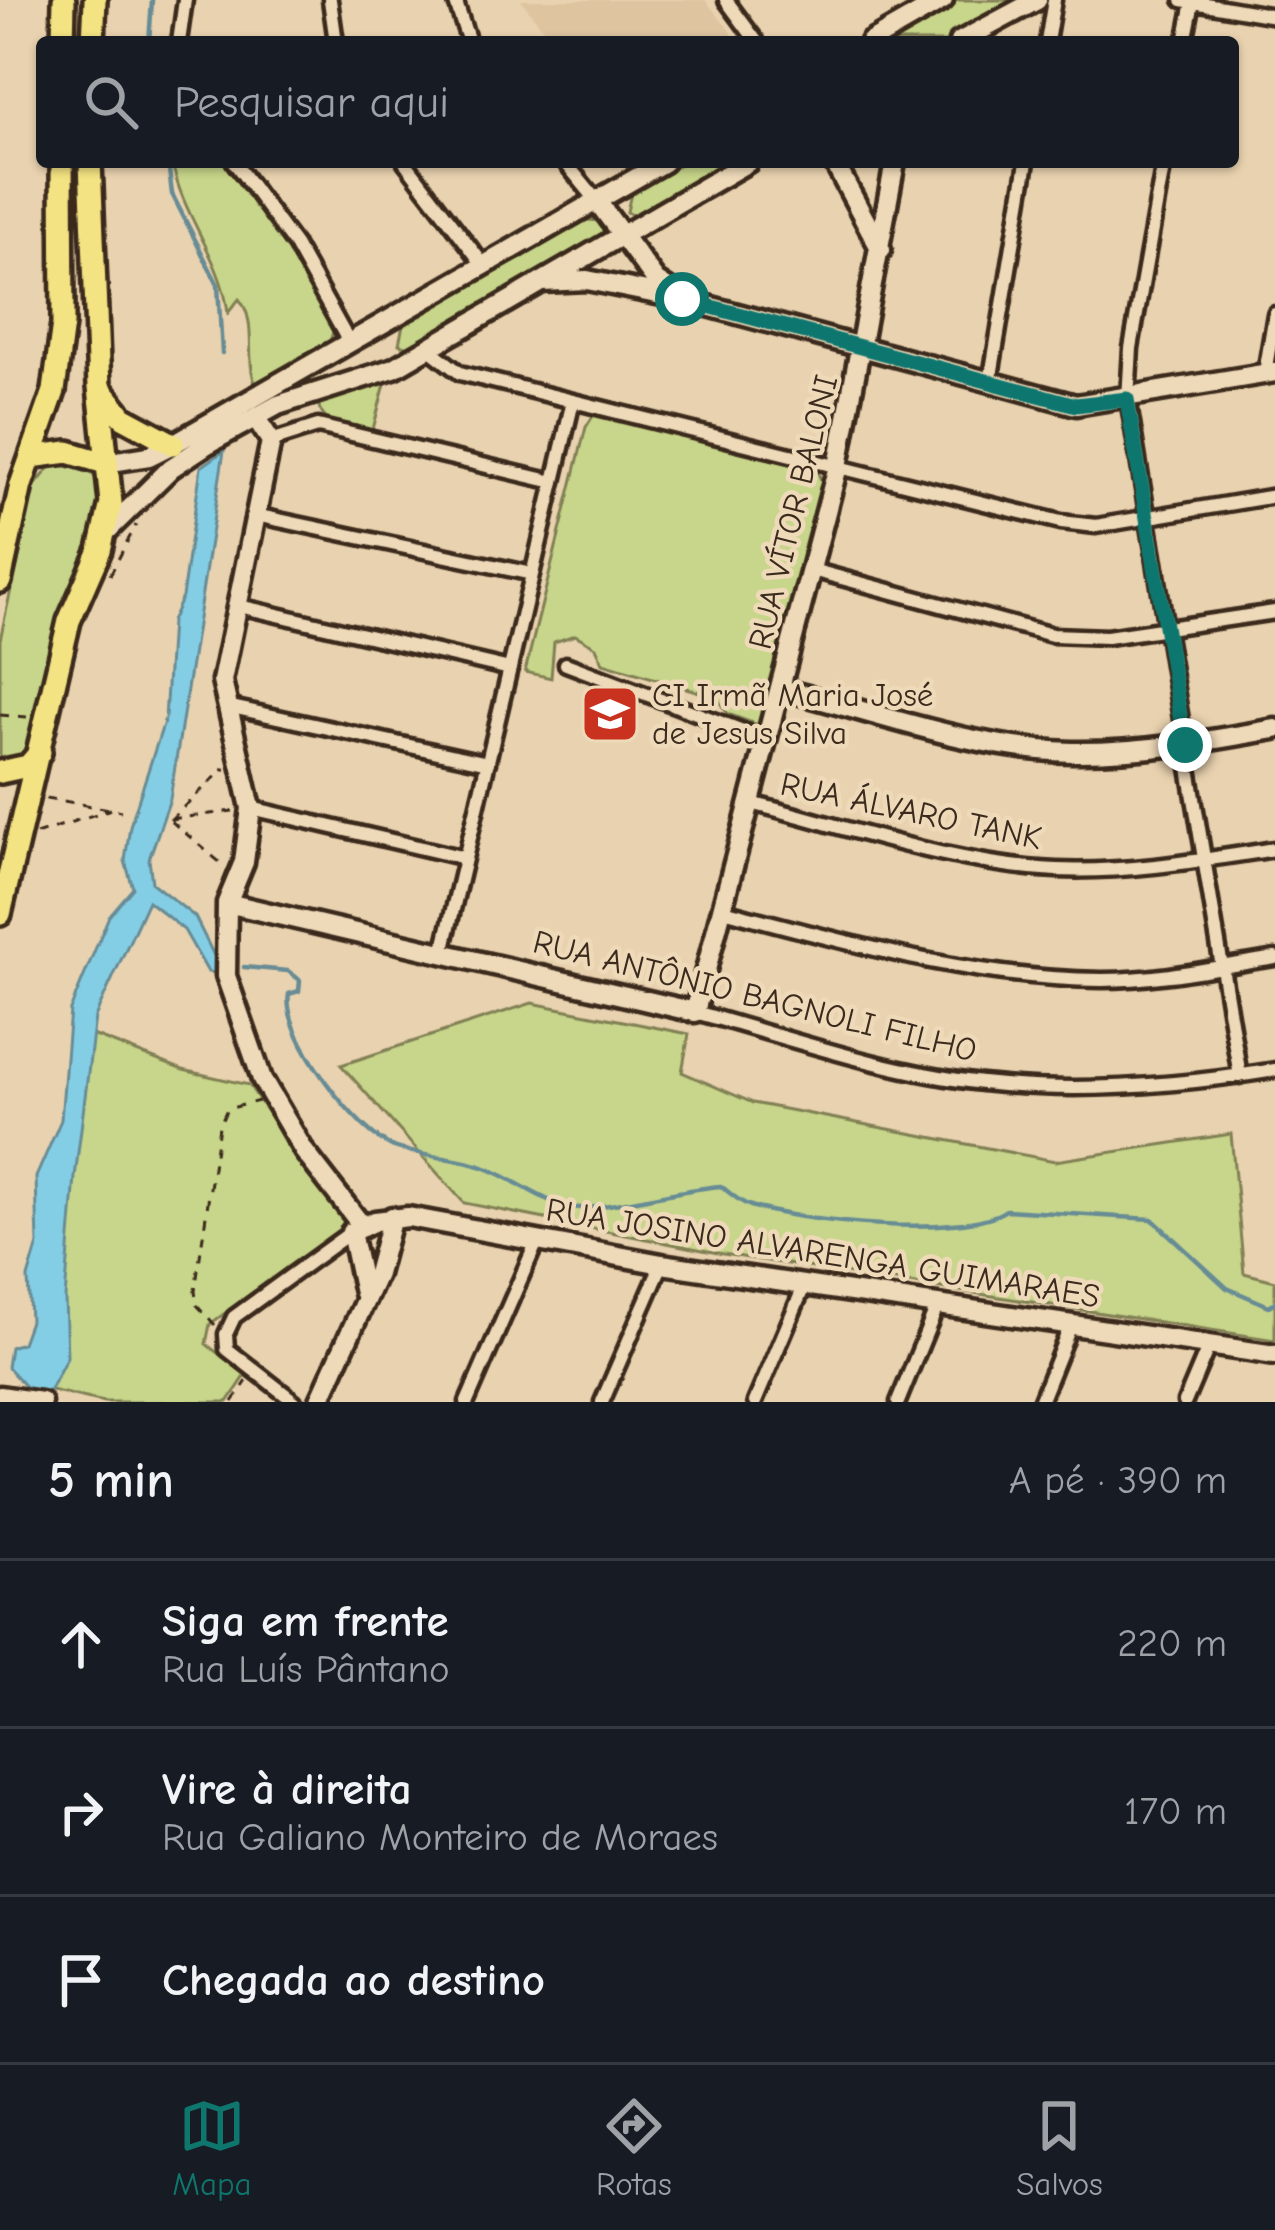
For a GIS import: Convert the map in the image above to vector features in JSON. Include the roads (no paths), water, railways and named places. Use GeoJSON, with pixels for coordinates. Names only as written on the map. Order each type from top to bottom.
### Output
{"type":"FeatureCollection","features":[{"type":"Feature","properties":{"kind":"main road"},"geometry":{"type":"LineString","coordinates":[[63,36],[64,0]]}},
{"type":"Feature","properties":{"kind":"main road"},"geometry":{"type":"LineString","coordinates":[[93,36],[95,0]]}},
{"type":"Feature","properties":{"kind":"main road"},"geometry":{"type":"LineString","coordinates":[[0,581],[7,520],[54,391],[63,324],[62,168]]}},
{"type":"Feature","properties":{"kind":"main road"},"geometry":{"type":"LineString","coordinates":[[0,914],[70,621],[106,532],[111,503],[99,387],[90,168]]}},
{"type":"Feature","properties":{"kind":"main road"},"geometry":{"type":"LineString","coordinates":[[99,387],[123,417],[173,444]]}},
{"type":"Feature","properties":{"kind":"main road"},"geometry":{"type":"LineString","coordinates":[[31,457],[68,452],[105,463]]}},
{"type":"Feature","properties":{"kind":"main road"},"geometry":{"type":"LineString","coordinates":[[0,772],[28,766],[40,752]]}},
{"type":"Feature","properties":{"kind":"street"},"geometry":{"type":"LineString","coordinates":[[180,36],[185,0]]}},
{"type":"Feature","properties":{"kind":"street"},"geometry":{"type":"LineString","coordinates":[[329,0],[335,36]]}},
{"type":"Feature","properties":{"kind":"street"},"geometry":{"type":"LineString","coordinates":[[454,0],[467,36]]}},
{"type":"Feature","properties":{"kind":"street"},"geometry":{"type":"LineString","coordinates":[[725,0],[752,36]]}},
{"type":"Feature","properties":{"kind":"street"},"geometry":{"type":"LineString","coordinates":[[881,36],[944,0]]}},
{"type":"Feature","properties":{"kind":"street"},"geometry":{"type":"LineString","coordinates":[[970,36],[1037,0]]}},
{"type":"Feature","properties":{"kind":"street"},"geometry":{"type":"LineString","coordinates":[[1048,36],[1054,0]]}},
{"type":"Feature","properties":{"kind":"street"},"geometry":{"type":"LineString","coordinates":[[1185,36],[1187,1],[1275,16]]}},
{"type":"Feature","properties":{"kind":"street"},"geometry":{"type":"LineString","coordinates":[[238,168],[296,245],[350,344]]}},
{"type":"Feature","properties":{"kind":"street"},"geometry":{"type":"LineString","coordinates":[[410,168],[485,267]]}},
{"type":"Feature","properties":{"kind":"street"},"geometry":{"type":"LineString","coordinates":[[570,168],[656,281],[682,299]]}},
{"type":"Feature","properties":{"kind":"street"},"geometry":{"type":"LineString","coordinates":[[105,463],[149,456],[173,444],[654,168]]}},
{"type":"Feature","properties":{"kind":"street"},"geometry":{"type":"LineString","coordinates":[[106,532],[171,468],[256,418],[302,396],[394,368],[737,168]]}},
{"type":"Feature","properties":{"kind":"street"},"geometry":{"type":"LineString","coordinates":[[837,168],[881,250]]}},
{"type":"Feature","properties":{"kind":"street","name":"RUA VÍTOR BALONI"},"geometry":{"type":"LineString","coordinates":[[695,1012],[838,466],[895,168]]}},
{"type":"Feature","properties":{"kind":"street"},"geometry":{"type":"LineString","coordinates":[[990,382],[1026,168]]}},
{"type":"Feature","properties":{"kind":"street"},"geometry":{"type":"LineString","coordinates":[[1163,168],[1127,399],[1240,1076]]}},
{"type":"Feature","properties":{"kind":"street"},"geometry":{"type":"LineString","coordinates":[[638,254],[648,219]]}},
{"type":"Feature","properties":{"kind":"street"},"geometry":{"type":"LineString","coordinates":[[542,282],[587,280],[682,299],[1076,405],[1270,373],[1275,314]]}},
{"type":"Feature","properties":{"kind":"street"},"geometry":{"type":"LineString","coordinates":[[377,330],[394,368]]}},
{"type":"Feature","properties":{"kind":"street"},"geometry":{"type":"LineString","coordinates":[[429,349],[460,374],[1061,523],[1096,526],[1275,496]]}},
{"type":"Feature","properties":{"kind":"street"},"geometry":{"type":"LineString","coordinates":[[302,396],[306,426]]}},
{"type":"Feature","properties":{"kind":"street"},"geometry":{"type":"LineString","coordinates":[[443,952],[573,401]]}},
{"type":"Feature","properties":{"kind":"street"},"geometry":{"type":"LineString","coordinates":[[256,418],[271,441],[260,516],[222,681],[251,808],[237,877],[226,903],[226,976],[274,1100],[357,1229],[364,1293]]}},
{"type":"Feature","properties":{"kind":"street"},"geometry":{"type":"LineString","coordinates":[[271,441],[306,426],[554,482]]}},
{"type":"Feature","properties":{"kind":"street"},"geometry":{"type":"LineString","coordinates":[[260,516],[532,574]]}},
{"type":"Feature","properties":{"kind":"street"},"geometry":{"type":"LineString","coordinates":[[812,570],[1052,635],[1107,638],[1275,612]]}},
{"type":"Feature","properties":{"kind":"street"},"geometry":{"type":"LineString","coordinates":[[238,606],[510,669]]}},
{"type":"Feature","properties":{"kind":"street"},"geometry":{"type":"LineString","coordinates":[[566,664],[767,740]]}},
{"type":"Feature","properties":{"kind":"street"},"geometry":{"type":"LineString","coordinates":[[781,689],[995,742],[1067,752],[1185,745],[1275,729]]}},
{"type":"Feature","properties":{"kind":"street"},"geometry":{"type":"LineString","coordinates":[[227,706],[488,763]]}},
{"type":"Feature","properties":{"kind":"street","name":"RUA ÁLVARO TANK"},"geometry":{"type":"LineString","coordinates":[[751,803],[967,858],[1055,870],[1204,860],[1275,848]]}},
{"type":"Feature","properties":{"kind":"street"},"geometry":{"type":"LineString","coordinates":[[251,808],[465,858]]}},
{"type":"Feature","properties":{"kind":"street","name":"RUA ANTÔNIO BAGNOLI FILHO"},"geometry":{"type":"LineString","coordinates":[[226,903],[695,1012],[910,1070],[980,1082],[1066,1088],[1275,1070]]}},
{"type":"Feature","properties":{"kind":"street"},"geometry":{"type":"LineString","coordinates":[[723,910],[970,970],[1106,980],[1275,958]]}},
{"type":"Feature","properties":{"kind":"street"},"geometry":{"type":"LineString","coordinates":[[319,1402],[364,1293],[377,1274],[392,1217]]}},
{"type":"Feature","properties":{"kind":"street","name":"RUA JOSINO ALVARENGA GUIMARAES"},"geometry":{"type":"LineString","coordinates":[[357,1229],[392,1217],[662,1264],[1275,1355]]}},
{"type":"Feature","properties":{"kind":"street"},"geometry":{"type":"LineString","coordinates":[[295,1402],[227,1349],[226,1334],[234,1317],[357,1229]]}},
{"type":"Feature","properties":{"kind":"street"},"geometry":{"type":"LineString","coordinates":[[467,1402],[538,1239]]}},
{"type":"Feature","properties":{"kind":"street"},"geometry":{"type":"LineString","coordinates":[[602,1402],[662,1264]]}},
{"type":"Feature","properties":{"kind":"street"},"geometry":{"type":"LineString","coordinates":[[755,1402],[805,1284]]}},
{"type":"Feature","properties":{"kind":"street"},"geometry":{"type":"LineString","coordinates":[[898,1402],[938,1304]]}},
{"type":"Feature","properties":{"kind":"street"},"geometry":{"type":"LineString","coordinates":[[1040,1402],[1072,1322]]}},
{"type":"Feature","properties":{"kind":"street"},"geometry":{"type":"LineString","coordinates":[[1185,1402],[1209,1345]]}},
{"type":"Feature","properties":{"kind":"street"},"geometry":{"type":"LineString","coordinates":[[0,1396],[41,1402]]}},
{"type":"Feature","properties":{"kind":"water"},"geometry":{"type":"Polygon","coordinates":[[[224,451],[170,799],[149,859],[152,883],[195,917],[223,974],[208,972],[184,930],[148,901],[95,1017],[65,1298],[67,1357],[46,1397],[32,1394],[7,1367],[10,1347],[22,1343],[30,1321],[28,1278],[38,1244],[36,1177],[61,1120],[70,1010],[109,916],[133,888],[125,861],[130,826],[165,719],[171,621],[182,597],[201,467],[224,451]]]}},
{"type":"Feature","properties":{"kind":"waterway"},"geometry":{"type":"LineString","coordinates":[[149,36],[152,0]]}},
{"type":"Feature","properties":{"kind":"waterway"},"geometry":{"type":"LineString","coordinates":[[169,168],[172,194],[218,285],[222,353]]}},
{"type":"Feature","properties":{"kind":"waterway"},"geometry":{"type":"LineString","coordinates":[[244,967],[288,971],[300,980],[299,991],[289,994],[297,1033],[342,1103],[379,1138],[394,1147],[483,1167],[559,1204],[585,1208],[721,1186],[751,1206],[775,1212],[882,1225],[955,1224],[1006,1210],[1152,1219],[1227,1288],[1269,1306],[1275,1302]]}},
{"type":"Feature","properties":{"kind":"place","name":"CI Irmã Maria José de Jesus Silva"},"geometry":{"type":"Point","coordinates":[610,714]}}]}
